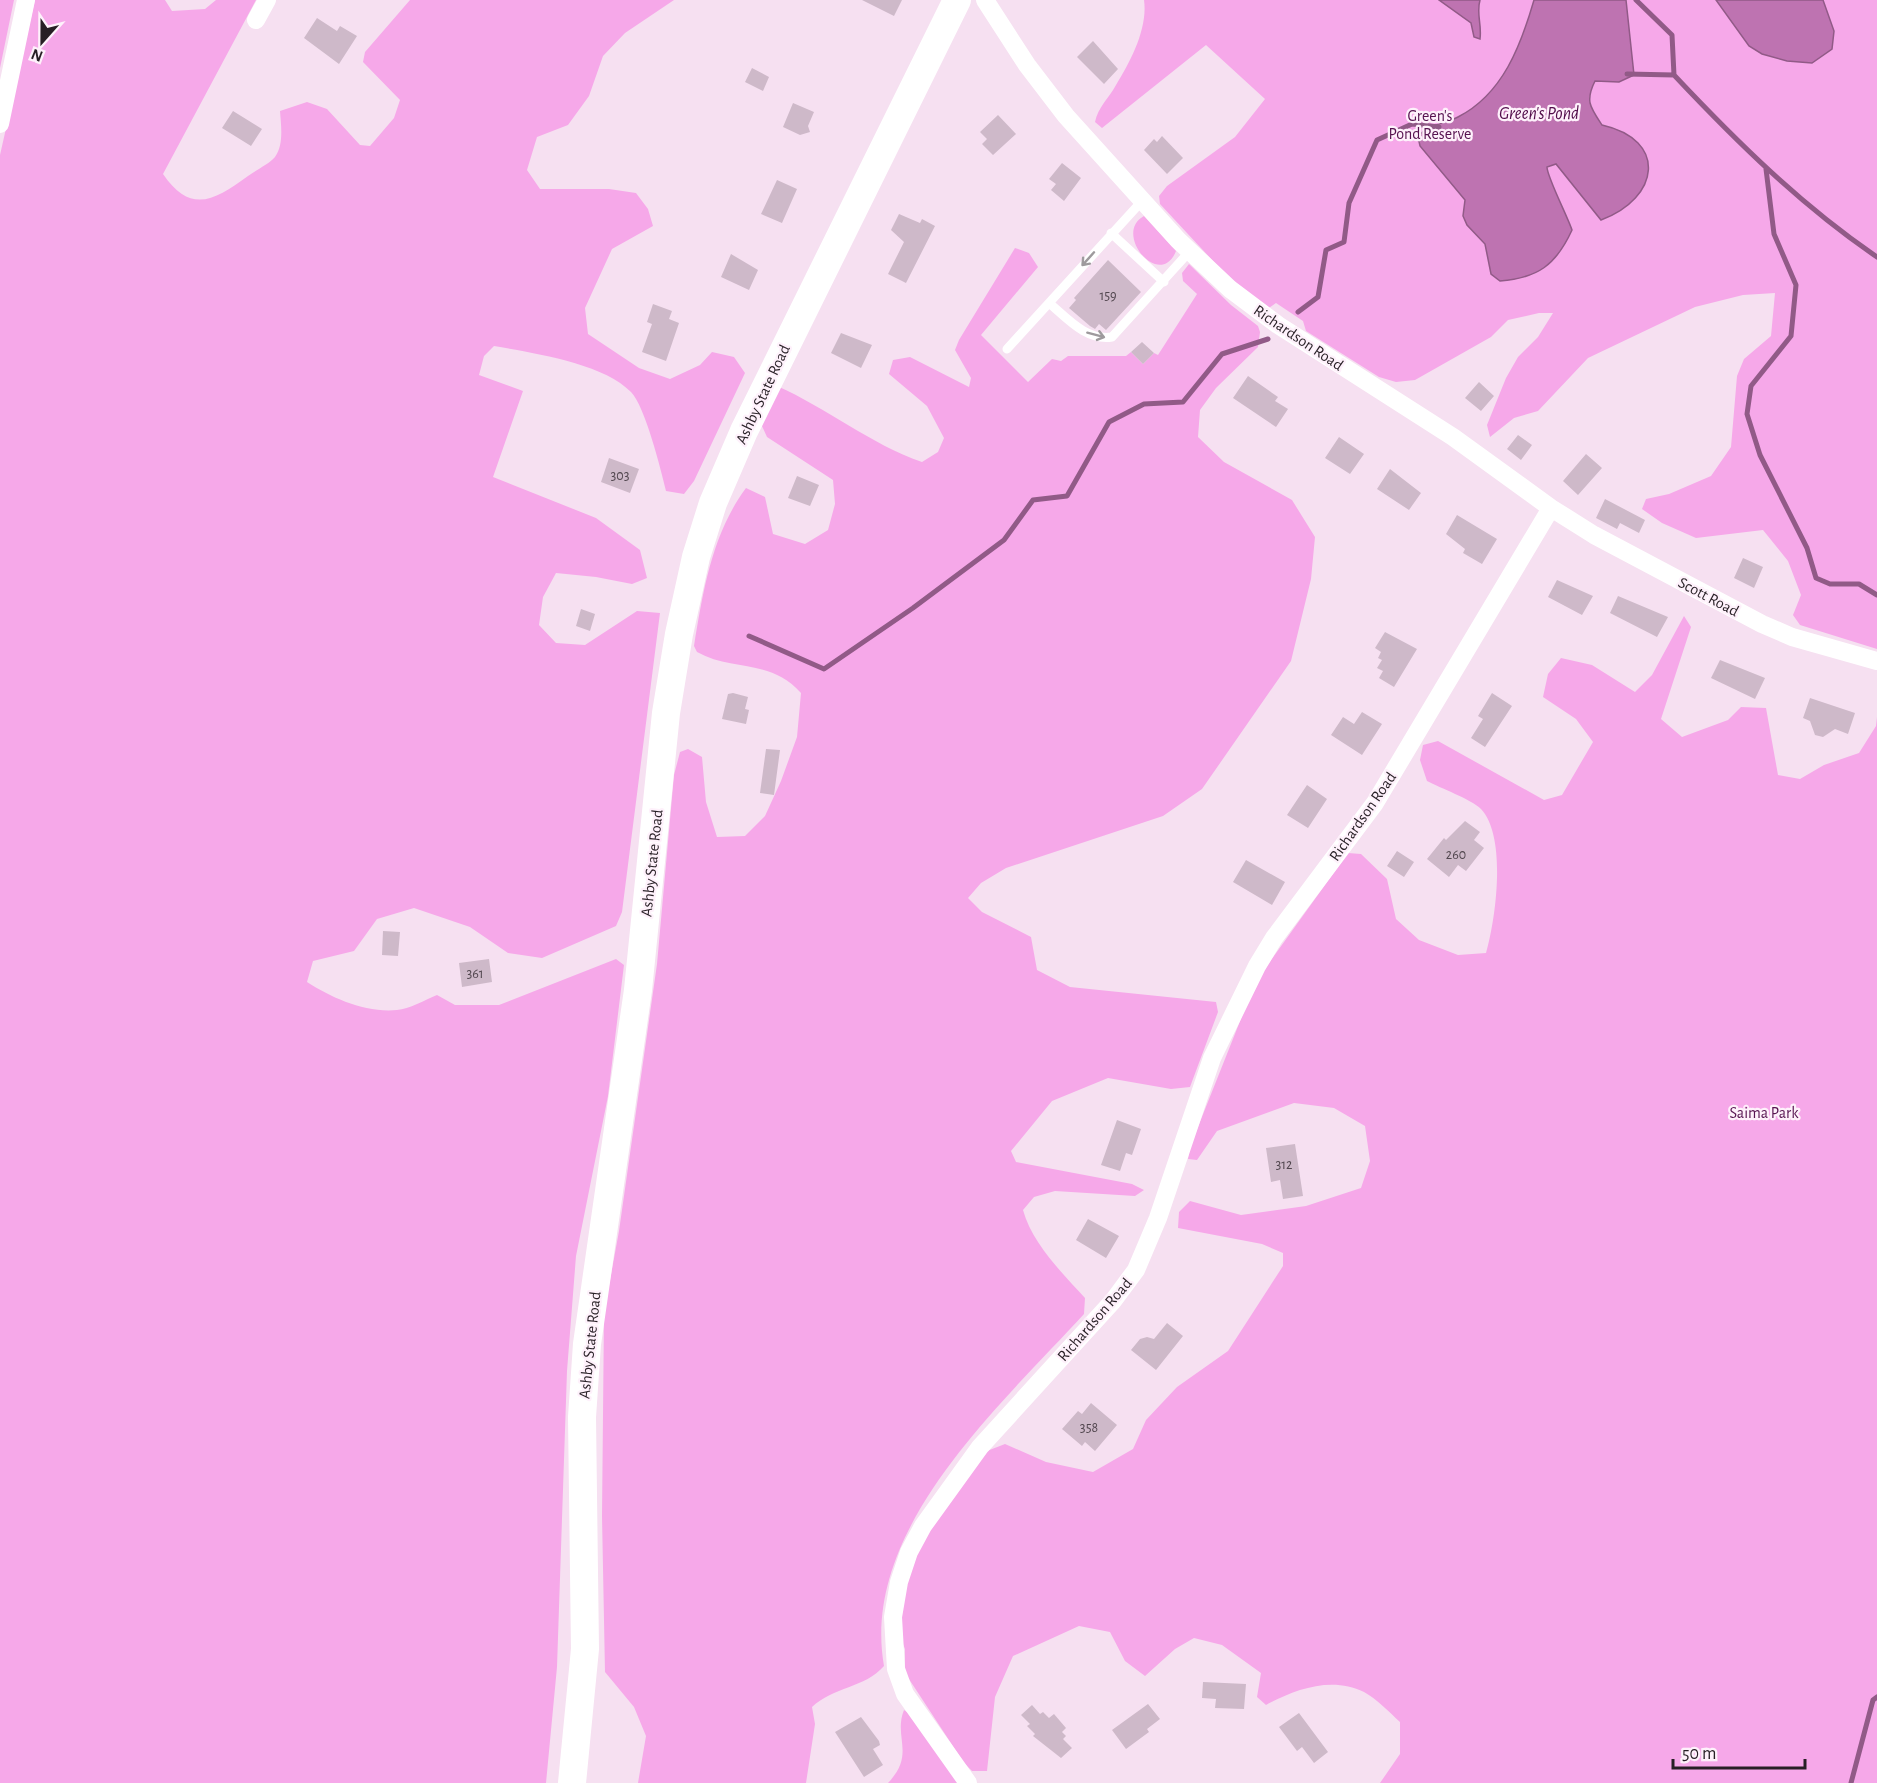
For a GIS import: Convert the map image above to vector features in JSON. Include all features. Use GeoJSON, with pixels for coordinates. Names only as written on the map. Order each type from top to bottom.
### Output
{"type":"FeatureCollection","features":[{"type":"Feature","properties":{"kind":"main road","name":"Ashby State Road"},"geometry":{"type":"LineString","coordinates":[[572,1783],[585,1649],[582,1417],[587,1344],[639,990],[666,713],[687,592],[713,502],[744,431],[957,0]]}},
{"type":"Feature","properties":{"kind":"street"},"geometry":{"type":"LineString","coordinates":[[0,123],[26,0]]}},
{"type":"Feature","properties":{"kind":"street"},"geometry":{"type":"LineString","coordinates":[[256,20],[267,0]]}},
{"type":"Feature","properties":{"kind":"street","name":"Richardson Road"},"geometry":{"type":"LineString","coordinates":[[968,1783],[905,1694],[896,1670],[893,1617],[899,1582],[911,1546],[922,1526],[980,1447],[1113,1301],[1136,1270],[1158,1218],[1212,1058],[1257,966],[1287,920],[1375,803],[1551,508],[1453,436],[1278,325],[1230,289],[1142,201],[1053,99],[1027,65],[985,0]]}},
{"type":"Feature","properties":{"kind":"street","name":"Scott Road"},"geometry":{"type":"LineString","coordinates":[[1551,508],[1594,535],[1762,624],[1791,637],[1874,660]]}},
{"type":"Feature","properties":{"kind":"lane"},"geometry":{"type":"LineString","coordinates":[[1007,349],[1142,201]]}},
{"type":"Feature","properties":{"kind":"lane"},"geometry":{"type":"LineString","coordinates":[[1112,233],[1164,282]]}},
{"type":"Feature","properties":{"kind":"lane"},"geometry":{"type":"LineString","coordinates":[[1049,303],[1088,334],[1103,338],[1112,337],[1190,251]]}},
{"type":"Feature","properties":{"kind":"green space"},"geometry":{"type":"Polygon","coordinates":[[[0,0],[14,0],[0,68],[0,0]]]}},
{"type":"Feature","properties":{"kind":"green space"},"geometry":{"type":"Polygon","coordinates":[[[35,0],[165,0],[172,11],[205,9],[216,0],[256,0],[163,174],[183,195],[193,199],[204,199],[225,192],[272,160],[278,152],[281,141],[280,111],[307,102],[327,109],[360,145],[370,146],[394,118],[400,100],[363,62],[365,52],[410,0],[674,0],[625,33],[603,56],[589,96],[568,125],[537,137],[527,170],[540,189],[609,189],[636,193],[648,209],[653,226],[612,249],[585,308],[588,334],[639,368],[670,379],[700,365],[712,352],[734,357],[745,373],[694,481],[684,494],[666,491],[642,410],[631,392],[619,382],[603,374],[567,361],[494,346],[484,356],[479,375],[523,391],[493,477],[596,518],[640,550],[647,578],[632,584],[556,573],[543,597],[539,625],[556,643],[585,645],[637,611],[660,613],[622,912],[616,926],[542,958],[508,953],[470,927],[414,908],[377,919],[354,951],[313,961],[307,982],[338,999],[373,1009],[402,1009],[437,995],[455,1005],[499,1005],[616,959],[624,965],[608,1096],[576,1256],[567,1371],[557,1667],[546,1783],[0,1783],[0,155],[35,0]]]}},
{"type":"Feature","properties":{"kind":"green space","name":"Green's Pond Reserve"},"geometry":{"type":"Polygon","coordinates":[[[1144,0],[1877,0],[1877,649],[1800,625],[1793,615],[1801,595],[1788,561],[1763,530],[1696,538],[1662,523],[1642,509],[1646,499],[1669,494],[1711,476],[1731,447],[1737,376],[1744,359],[1771,336],[1775,293],[1743,295],[1695,307],[1588,358],[1538,411],[1514,418],[1490,437],[1487,425],[1506,378],[1518,357],[1538,337],[1553,313],[1539,313],[1508,320],[1491,337],[1415,380],[1396,382],[1379,377],[1306,331],[1303,321],[1276,303],[1269,308],[1227,276],[1160,204],[1159,196],[1167,186],[1235,137],[1265,99],[1206,45],[1102,128],[1095,122],[1096,117],[1133,55],[1141,33],[1145,11],[1144,0]]]}},
{"type":"Feature","properties":{"kind":"green space"},"geometry":{"type":"Polygon","coordinates":[[[1144,216],[1176,251],[1169,262],[1160,265],[1150,262],[1136,245],[1133,234],[1136,224],[1144,216]]]}},
{"type":"Feature","properties":{"kind":"green space"},"geometry":{"type":"Polygon","coordinates":[[[1015,248],[1029,253],[1038,267],[981,335],[1028,382],[1052,359],[1061,361],[1068,356],[1126,356],[1131,352],[1143,364],[1154,353],[1158,355],[1197,294],[1183,281],[1182,273],[1189,264],[1231,305],[1258,326],[1260,332],[1258,347],[1216,388],[1200,410],[1198,437],[1224,462],[1292,500],[1315,537],[1311,579],[1291,661],[1202,789],[1163,816],[1006,868],[981,883],[968,898],[982,912],[1031,937],[1037,970],[1070,987],[1216,1002],[1218,1012],[1190,1087],[1171,1089],[1108,1078],[1052,1101],[1011,1151],[1016,1162],[1132,1184],[1144,1190],[1135,1196],[1055,1191],[1034,1197],[1023,1210],[1041,1246],[1085,1298],[1084,1314],[977,1430],[943,1473],[915,1519],[893,1566],[882,1615],[884,1666],[868,1679],[829,1695],[812,1707],[815,1724],[806,1783],[638,1783],[646,1736],[634,1707],[605,1672],[602,1516],[604,1313],[619,1231],[657,964],[674,775],[680,752],[688,749],[702,757],[706,802],[717,837],[745,836],[765,816],[781,781],[797,737],[801,693],[777,675],[710,658],[697,652],[694,646],[705,584],[725,524],[746,488],[765,497],[773,534],[805,544],[828,530],[835,504],[833,480],[767,437],[757,415],[777,386],[884,446],[922,462],[938,452],[944,438],[927,406],[889,374],[893,360],[910,357],[969,387],[971,378],[955,350],[1015,248]]]}},
{"type":"Feature","properties":{"kind":"green space","name":"Saima Park"},"geometry":{"type":"Polygon","coordinates":[[[1684,616],[1691,627],[1661,719],[1682,737],[1728,720],[1741,707],[1766,708],[1778,775],[1800,779],[1824,765],[1859,753],[1876,726],[1877,717],[1877,1783],[1380,1783],[1400,1754],[1400,1722],[1364,1692],[1339,1685],[1314,1686],[1266,1705],[1257,1697],[1261,1673],[1222,1645],[1194,1638],[1175,1649],[1145,1676],[1125,1661],[1110,1632],[1079,1626],[1013,1656],[995,1697],[987,1771],[972,1771],[964,1763],[905,1673],[905,1649],[899,1634],[905,1583],[918,1546],[987,1451],[1005,1444],[1046,1462],[1093,1472],[1133,1449],[1146,1420],[1177,1387],[1228,1351],[1283,1266],[1283,1253],[1262,1244],[1178,1228],[1179,1212],[1190,1201],[1241,1215],[1306,1206],[1361,1188],[1370,1161],[1365,1126],[1334,1108],[1294,1103],[1217,1131],[1197,1160],[1188,1159],[1190,1147],[1256,981],[1348,853],[1361,854],[1387,879],[1396,919],[1419,940],[1458,955],[1486,953],[1496,899],[1497,858],[1494,838],[1489,822],[1481,809],[1427,781],[1420,760],[1423,745],[1438,741],[1544,800],[1562,795],[1593,742],[1576,719],[1543,697],[1548,674],[1561,658],[1592,665],[1635,692],[1652,675],[1684,616]]]}},
{"type":"Feature","properties":{"kind":"green space"},"geometry":{"type":"Polygon","coordinates":[[[904,1710],[910,1714],[962,1783],[888,1783],[901,1763],[901,1720],[904,1710]]]}},
{"type":"Feature","properties":{"kind":"water"},"geometry":{"type":"Polygon","coordinates":[[[1439,0],[1480,0],[1480,39],[1474,37],[1471,23],[1439,0]]]}},
{"type":"Feature","properties":{"kind":"water","name":"Green's Pond"},"geometry":{"type":"Polygon","coordinates":[[[1534,0],[1626,0],[1634,75],[1619,82],[1595,81],[1590,94],[1590,104],[1602,125],[1623,132],[1638,143],[1646,156],[1648,170],[1645,184],[1635,198],[1621,210],[1601,220],[1556,164],[1547,167],[1572,230],[1559,252],[1544,268],[1525,277],[1500,281],[1491,274],[1485,244],[1467,225],[1463,216],[1465,200],[1420,146],[1418,137],[1426,129],[1458,117],[1487,95],[1508,67],[1516,51],[1534,0]]]}},
{"type":"Feature","properties":{"kind":"water"},"geometry":{"type":"Polygon","coordinates":[[[1716,0],[1823,0],[1834,31],[1832,49],[1812,63],[1787,61],[1762,54],[1749,46],[1716,0]]]}},
{"type":"Feature","properties":{"kind":"building"},"geometry":{"type":"Polygon","coordinates":[[[862,0],[902,0],[894,16],[862,0]]]}},
{"type":"Feature","properties":{"kind":"building"},"geometry":{"type":"Polygon","coordinates":[[[317,18],[337,31],[340,26],[357,36],[339,64],[304,38],[317,18]]]}},
{"type":"Feature","properties":{"kind":"building"},"geometry":{"type":"Polygon","coordinates":[[[1093,41],[1118,69],[1104,84],[1077,57],[1093,41]]]}},
{"type":"Feature","properties":{"kind":"building"},"geometry":{"type":"Polygon","coordinates":[[[752,68],[769,77],[763,91],[745,82],[752,68]]]}},
{"type":"Feature","properties":{"kind":"building"},"geometry":{"type":"Polygon","coordinates":[[[793,103],[814,112],[808,126],[810,132],[800,135],[783,127],[793,103]]]}},
{"type":"Feature","properties":{"kind":"building"},"geometry":{"type":"Polygon","coordinates":[[[233,111],[262,129],[251,146],[222,128],[233,111]]]}},
{"type":"Feature","properties":{"kind":"building"},"geometry":{"type":"Polygon","coordinates":[[[998,115],[1016,134],[993,155],[982,144],[987,139],[980,132],[998,115]]]}},
{"type":"Feature","properties":{"kind":"building"},"geometry":{"type":"Polygon","coordinates":[[[1162,136],[1183,158],[1167,174],[1144,150],[1154,139],[1157,142],[1162,136]]]}},
{"type":"Feature","properties":{"kind":"building"},"geometry":{"type":"Polygon","coordinates":[[[1062,163],[1081,178],[1064,201],[1051,190],[1056,184],[1049,179],[1062,163]]]}},
{"type":"Feature","properties":{"kind":"building"},"geometry":{"type":"Polygon","coordinates":[[[777,180],[797,189],[782,223],[761,214],[777,180]]]}},
{"type":"Feature","properties":{"kind":"building"},"geometry":{"type":"Polygon","coordinates":[[[899,214],[920,223],[922,219],[935,226],[906,283],[888,274],[904,242],[891,230],[899,214]]]}},
{"type":"Feature","properties":{"kind":"building"},"geometry":{"type":"Polygon","coordinates":[[[731,254],[758,270],[749,290],[721,277],[731,254]]]}},
{"type":"Feature","properties":{"kind":"building"},"geometry":{"type":"Polygon","coordinates":[[[1108,260],[1141,292],[1106,330],[1099,324],[1095,329],[1069,308],[1076,300],[1074,298],[1108,260]]]}},
{"type":"Feature","properties":{"kind":"building"},"geometry":{"type":"Polygon","coordinates":[[[653,304],[672,311],[669,319],[679,323],[666,361],[642,352],[652,324],[647,322],[653,304]]]}},
{"type":"Feature","properties":{"kind":"building"},"geometry":{"type":"Polygon","coordinates":[[[841,333],[872,345],[861,368],[831,353],[841,333]]]}},
{"type":"Feature","properties":{"kind":"building"},"geometry":{"type":"Polygon","coordinates":[[[1142,342],[1154,353],[1143,364],[1131,352],[1142,342]]]}},
{"type":"Feature","properties":{"kind":"building"},"geometry":{"type":"Polygon","coordinates":[[[1248,376],[1278,397],[1275,401],[1288,409],[1276,427],[1233,398],[1248,376]]]}},
{"type":"Feature","properties":{"kind":"building"},"geometry":{"type":"Polygon","coordinates":[[[1479,382],[1494,396],[1481,411],[1465,398],[1479,382]]]}},
{"type":"Feature","properties":{"kind":"building"},"geometry":{"type":"Polygon","coordinates":[[[1518,435],[1532,445],[1521,460],[1507,449],[1518,435]]]}},
{"type":"Feature","properties":{"kind":"building"},"geometry":{"type":"Polygon","coordinates":[[[1339,437],[1364,454],[1350,474],[1325,458],[1339,437]]]}},
{"type":"Feature","properties":{"kind":"building"},"geometry":{"type":"Polygon","coordinates":[[[1586,454],[1602,468],[1578,495],[1563,481],[1586,454]]]}},
{"type":"Feature","properties":{"kind":"building"},"geometry":{"type":"Polygon","coordinates":[[[609,458],[639,469],[630,493],[601,482],[609,458]]]}},
{"type":"Feature","properties":{"kind":"building"},"geometry":{"type":"Polygon","coordinates":[[[1390,469],[1421,493],[1409,510],[1377,489],[1390,469]]]}},
{"type":"Feature","properties":{"kind":"building"},"geometry":{"type":"Polygon","coordinates":[[[797,476],[819,485],[810,506],[788,498],[797,476]]]}},
{"type":"Feature","properties":{"kind":"building"},"geometry":{"type":"Polygon","coordinates":[[[1605,499],[1645,520],[1639,533],[1620,523],[1617,529],[1596,518],[1605,499]]]}},
{"type":"Feature","properties":{"kind":"building"},"geometry":{"type":"Polygon","coordinates":[[[1457,515],[1497,539],[1482,564],[1463,553],[1465,549],[1446,534],[1457,515]]]}},
{"type":"Feature","properties":{"kind":"building"},"geometry":{"type":"Polygon","coordinates":[[[1743,558],[1763,567],[1754,588],[1734,578],[1743,558]]]}},
{"type":"Feature","properties":{"kind":"building"},"geometry":{"type":"Polygon","coordinates":[[[1557,580],[1593,596],[1582,615],[1548,597],[1557,580]]]}},
{"type":"Feature","properties":{"kind":"building"},"geometry":{"type":"Polygon","coordinates":[[[1618,596],[1668,617],[1657,637],[1610,613],[1618,596]]]}},
{"type":"Feature","properties":{"kind":"building"},"geometry":{"type":"Polygon","coordinates":[[[581,609],[595,614],[590,631],[576,626],[581,609]]]}},
{"type":"Feature","properties":{"kind":"building"},"geometry":{"type":"Polygon","coordinates":[[[1385,632],[1417,649],[1394,687],[1379,678],[1383,671],[1377,668],[1382,660],[1378,658],[1381,652],[1375,648],[1385,632]]]}},
{"type":"Feature","properties":{"kind":"building"},"geometry":{"type":"Polygon","coordinates":[[[1720,660],[1765,678],[1755,699],[1711,678],[1720,660]]]}},
{"type":"Feature","properties":{"kind":"building"},"geometry":{"type":"Polygon","coordinates":[[[1492,693],[1512,706],[1485,747],[1471,738],[1483,719],[1478,716],[1492,693]]]}},
{"type":"Feature","properties":{"kind":"building"},"geometry":{"type":"Polygon","coordinates":[[[728,694],[748,697],[745,709],[749,710],[746,724],[722,719],[728,694]]]}},
{"type":"Feature","properties":{"kind":"building"},"geometry":{"type":"Polygon","coordinates":[[[1810,698],[1855,713],[1848,734],[1835,729],[1823,737],[1815,735],[1810,721],[1803,718],[1810,698]]]}},
{"type":"Feature","properties":{"kind":"building"},"geometry":{"type":"Polygon","coordinates":[[[1362,712],[1382,724],[1362,755],[1331,735],[1343,717],[1354,724],[1362,712]]]}},
{"type":"Feature","properties":{"kind":"building"},"geometry":{"type":"Polygon","coordinates":[[[766,749],[780,750],[774,795],[760,793],[766,749]]]}},
{"type":"Feature","properties":{"kind":"building"},"geometry":{"type":"Polygon","coordinates":[[[1307,785],[1327,799],[1308,828],[1287,815],[1307,785]]]}},
{"type":"Feature","properties":{"kind":"building"},"geometry":{"type":"Polygon","coordinates":[[[1465,821],[1480,832],[1474,840],[1484,848],[1466,871],[1458,865],[1449,877],[1427,859],[1444,838],[1446,840],[1465,821]]]}},
{"type":"Feature","properties":{"kind":"building"},"geometry":{"type":"Polygon","coordinates":[[[1397,851],[1414,862],[1404,877],[1387,866],[1397,851]]]}},
{"type":"Feature","properties":{"kind":"building"},"geometry":{"type":"Polygon","coordinates":[[[1246,860],[1285,882],[1272,905],[1233,882],[1246,860]]]}},
{"type":"Feature","properties":{"kind":"building"},"geometry":{"type":"Polygon","coordinates":[[[383,931],[400,932],[398,956],[382,955],[383,931]]]}},
{"type":"Feature","properties":{"kind":"building"},"geometry":{"type":"Polygon","coordinates":[[[489,959],[492,982],[462,987],[459,963],[489,959]]]}},
{"type":"Feature","properties":{"kind":"building"},"geometry":{"type":"Polygon","coordinates":[[[1117,1120],[1141,1129],[1132,1155],[1126,1153],[1120,1171],[1101,1165],[1117,1120]]]}},
{"type":"Feature","properties":{"kind":"building"},"geometry":{"type":"Polygon","coordinates":[[[1295,1144],[1303,1196],[1283,1199],[1280,1180],[1271,1182],[1266,1148],[1295,1144]]]}},
{"type":"Feature","properties":{"kind":"building"},"geometry":{"type":"Polygon","coordinates":[[[1088,1219],[1119,1236],[1106,1258],[1076,1240],[1088,1219]]]}},
{"type":"Feature","properties":{"kind":"building"},"geometry":{"type":"Polygon","coordinates":[[[1167,1323],[1183,1336],[1156,1370],[1131,1350],[1140,1339],[1147,1337],[1154,1339],[1167,1323]]]}},
{"type":"Feature","properties":{"kind":"building"},"geometry":{"type":"Polygon","coordinates":[[[1091,1403],[1117,1425],[1095,1451],[1085,1442],[1082,1446],[1062,1429],[1078,1411],[1082,1414],[1091,1403]]]}},
{"type":"Feature","properties":{"kind":"building"},"geometry":{"type":"Polygon","coordinates":[[[1203,1682],[1246,1684],[1244,1709],[1215,1708],[1216,1699],[1202,1698],[1203,1682]]]}},
{"type":"Feature","properties":{"kind":"building"},"geometry":{"type":"Polygon","coordinates":[[[1148,1704],[1160,1719],[1147,1729],[1149,1732],[1126,1749],[1112,1730],[1148,1704]]]}},
{"type":"Feature","properties":{"kind":"building"},"geometry":{"type":"Polygon","coordinates":[[[1032,1705],[1040,1714],[1043,1712],[1049,1718],[1054,1714],[1066,1728],[1062,1732],[1066,1736],[1063,1739],[1072,1748],[1061,1758],[1033,1736],[1035,1734],[1027,1726],[1030,1724],[1021,1715],[1032,1705]]]}},
{"type":"Feature","properties":{"kind":"building"},"geometry":{"type":"Polygon","coordinates":[[[1299,1713],[1328,1752],[1314,1763],[1302,1747],[1297,1751],[1279,1727],[1299,1713]]]}},
{"type":"Feature","properties":{"kind":"building"},"geometry":{"type":"Polygon","coordinates":[[[861,1717],[879,1741],[880,1745],[873,1749],[883,1765],[864,1777],[835,1732],[861,1717]]]}},
{"type":"Feature","properties":{"kind":"waterway"},"geometry":{"type":"LineString","coordinates":[[1636,0],[1672,35],[1674,75],[1771,172],[1822,216],[1877,257]]}},
{"type":"Feature","properties":{"kind":"waterway"},"geometry":{"type":"LineString","coordinates":[[1627,74],[1674,75]]}},
{"type":"Feature","properties":{"kind":"waterway"},"geometry":{"type":"LineString","coordinates":[[1298,312],[1318,297],[1326,250],[1344,242],[1349,203],[1377,140],[1412,124],[1439,127]]}},
{"type":"Feature","properties":{"kind":"waterway"},"geometry":{"type":"LineString","coordinates":[[1766,169],[1774,234],[1796,285],[1791,336],[1751,386],[1747,414],[1760,455],[1807,548],[1816,578],[1830,584],[1859,584],[1877,595]]}},
{"type":"Feature","properties":{"kind":"waterway"},"geometry":{"type":"LineString","coordinates":[[749,636],[824,669],[913,608],[1004,540],[1033,500],[1067,496],[1109,422],[1144,404],[1183,402],[1222,354],[1268,339]]}},
{"type":"Feature","properties":{"kind":"waterway"},"geometry":{"type":"LineString","coordinates":[[1851,1783],[1873,1700],[1877,1697]]}}]}
